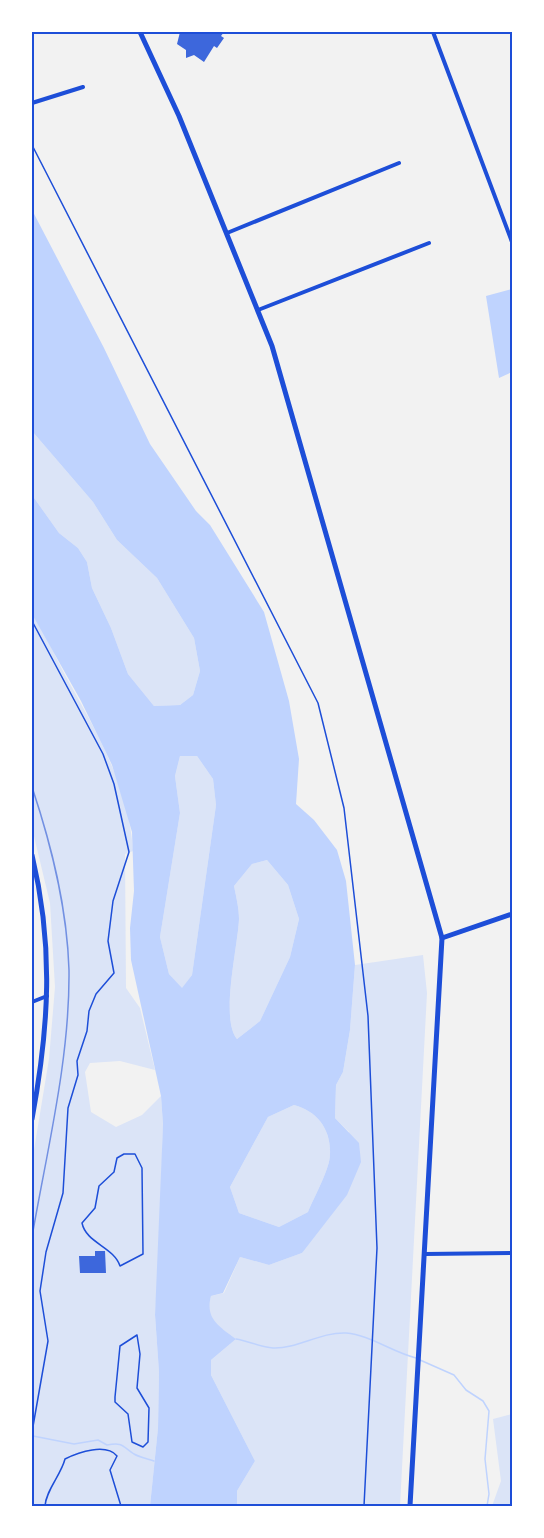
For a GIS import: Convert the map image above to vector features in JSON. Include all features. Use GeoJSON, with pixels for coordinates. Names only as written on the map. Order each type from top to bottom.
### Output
{"type":"FeatureCollection","features":[{"type":"Feature","properties":{"kind":"main road"},"geometry":{"type":"LineString","coordinates":[[140,32],[167,88],[227,233],[282,377],[442,938],[410,1506]]}},
{"type":"Feature","properties":{"kind":"main road"},"geometry":{"type":"LineString","coordinates":[[32,855],[34,877],[47,939],[48,996],[32,1119]]}},
{"type":"Feature","properties":{"kind":"main road"},"geometry":{"type":"LineString","coordinates":[[442,938],[513,914]]}},
{"type":"Feature","properties":{"kind":"street"},"geometry":{"type":"LineString","coordinates":[[433,32],[512,239]]}},
{"type":"Feature","properties":{"kind":"street"},"geometry":{"type":"LineString","coordinates":[[32,103],[83,87]]}},
{"type":"Feature","properties":{"kind":"street"},"geometry":{"type":"LineString","coordinates":[[227,233],[399,163]]}},
{"type":"Feature","properties":{"kind":"street"},"geometry":{"type":"LineString","coordinates":[[258,310],[429,243]]}},
{"type":"Feature","properties":{"kind":"street"},"geometry":{"type":"LineString","coordinates":[[32,1002],[48,996]]}},
{"type":"Feature","properties":{"kind":"street"},"geometry":{"type":"LineString","coordinates":[[425,1254],[513,1253]]}},
{"type":"Feature","properties":{"kind":"path"},"geometry":{"type":"LineString","coordinates":[[32,145],[318,703],[349,838],[368,1016],[377,1248],[364,1506]]}},
{"type":"Feature","properties":{"kind":"path"},"geometry":{"type":"LineString","coordinates":[[32,621],[103,754],[114,784],[129,852],[113,901],[108,941],[114,973],[96,994],[89,1011],[86,1036],[77,1061],[78,1075],[67,1115],[63,1193],[46,1252],[40,1291],[48,1341],[32,1432]]}},
{"type":"Feature","properties":{"kind":"path"},"geometry":{"type":"LineString","coordinates":[[124,1154],[135,1154],[142,1168],[143,1254],[120,1266],[117,1258],[97,1243],[85,1231],[82,1223],[84,1218],[95,1208],[99,1186],[114,1172],[117,1158],[124,1154]]}},
{"type":"Feature","properties":{"kind":"path"},"geometry":{"type":"LineString","coordinates":[[137,1335],[140,1354],[137,1388],[147,1402],[149,1413],[146,1446],[139,1447],[132,1442],[128,1414],[115,1402],[120,1346],[137,1335]]}},
{"type":"Feature","properties":{"kind":"path"},"geometry":{"type":"LineString","coordinates":[[45,1506],[45,1497],[62,1471],[65,1459],[95,1450],[111,1450],[117,1456],[110,1470],[121,1506]]}},
{"type":"Feature","properties":{"kind":"shaded area"},"geometry":{"type":"Polygon","coordinates":[[[32,431],[93,502],[117,540],[157,578],[194,638],[200,671],[193,695],[180,705],[154,706],[128,674],[111,628],[92,588],[87,562],[78,548],[59,533],[32,495],[32,431]]]}},
{"type":"Feature","properties":{"kind":"shaded area"},"geometry":{"type":"Polygon","coordinates":[[[32,614],[99,738],[118,782],[130,827],[133,851],[125,854],[126,988],[140,1008],[155,1070],[120,1061],[90,1063],[85,1072],[91,1112],[116,1127],[142,1115],[161,1096],[163,1126],[155,1315],[159,1372],[158,1428],[150,1506],[32,1506],[32,1162],[49,1059],[55,987],[50,903],[32,828],[32,614]]]}},
{"type":"Feature","properties":{"kind":"shaded area"},"geometry":{"type":"Polygon","coordinates":[[[180,756],[197,756],[213,779],[216,805],[192,975],[182,989],[169,974],[160,937],[180,813],[175,776],[180,756]]]}},
{"type":"Feature","properties":{"kind":"shaded area"},"geometry":{"type":"Polygon","coordinates":[[[267,860],[288,885],[299,919],[290,957],[260,1021],[237,1039],[232,1029],[230,1016],[231,982],[239,919],[234,886],[252,864],[267,860]]]}},
{"type":"Feature","properties":{"kind":"shaded area"},"geometry":{"type":"Polygon","coordinates":[[[423,955],[427,993],[400,1506],[237,1506],[237,1491],[255,1461],[211,1375],[211,1360],[236,1339],[218,1326],[211,1317],[209,1304],[211,1296],[224,1293],[240,1257],[269,1265],[302,1253],[349,1132],[335,1118],[336,1085],[343,1072],[350,1030],[355,965],[423,955]]]}},
{"type":"Feature","properties":{"kind":"shaded area"},"geometry":{"type":"Polygon","coordinates":[[[294,1105],[309,1112],[321,1122],[328,1137],[330,1154],[325,1175],[308,1212],[279,1227],[239,1213],[230,1187],[268,1117],[294,1105]]]}},
{"type":"Feature","properties":{"kind":"shaded area"},"geometry":{"type":"Polygon","coordinates":[[[512,1414],[512,1506],[492,1506],[501,1481],[493,1419],[512,1414]]]}},
{"type":"Feature","properties":{"kind":"water"},"geometry":{"type":"Polygon","coordinates":[[[32,210],[104,348],[150,444],[196,511],[210,525],[264,612],[289,701],[299,759],[296,804],[314,820],[337,850],[346,881],[355,965],[350,1030],[343,1072],[336,1085],[335,1118],[359,1143],[361,1162],[347,1195],[302,1253],[269,1265],[240,1257],[223,1293],[211,1296],[212,1316],[219,1326],[236,1339],[211,1360],[211,1375],[255,1461],[237,1491],[237,1506],[150,1506],[158,1428],[159,1372],[155,1315],[163,1125],[161,1096],[131,960],[130,928],[134,891],[132,832],[112,765],[81,701],[32,614],[32,495],[59,533],[78,548],[87,562],[92,588],[111,628],[128,674],[154,706],[180,705],[193,695],[200,671],[194,638],[157,578],[117,540],[93,502],[32,431],[32,210]],[[180,756],[175,776],[180,813],[160,937],[169,974],[182,988],[192,975],[216,805],[213,779],[197,756],[180,756]],[[267,860],[252,864],[234,886],[239,919],[231,982],[230,1016],[232,1029],[237,1039],[260,1021],[290,957],[299,919],[288,885],[267,860]],[[294,1105],[268,1117],[230,1187],[239,1213],[279,1227],[308,1212],[327,1167],[330,1145],[321,1122],[302,1108],[294,1105]]]}},
{"type":"Feature","properties":{"kind":"water"},"geometry":{"type":"Polygon","coordinates":[[[512,289],[512,372],[499,378],[486,296],[512,289]]]}},
{"type":"Feature","properties":{"kind":"building"},"geometry":{"type":"Polygon","coordinates":[[[180,32],[224,32],[221,36],[224,38],[217,48],[214,46],[204,62],[194,55],[186,58],[186,50],[177,44],[180,32]]]}},
{"type":"Feature","properties":{"kind":"building"},"geometry":{"type":"Polygon","coordinates":[[[95,1251],[105,1251],[106,1273],[80,1273],[79,1256],[95,1256],[95,1251]]]}},
{"type":"Feature","properties":{"kind":"waterway"},"geometry":{"type":"LineString","coordinates":[[236,1339],[282,1348],[327,1335],[346,1333],[364,1337],[416,1358]]}},
{"type":"Feature","properties":{"kind":"waterway"},"geometry":{"type":"LineString","coordinates":[[420,1360],[454,1375],[466,1390],[483,1401],[489,1411],[485,1459],[489,1494],[487,1506]]}},
{"type":"Feature","properties":{"kind":"waterway"},"geometry":{"type":"LineString","coordinates":[[33,1436],[74,1444],[98,1440],[107,1445],[119,1444],[136,1455],[154,1461]]}},
{"type":"Feature","properties":{"kind":"railway"},"geometry":{"type":"LineString","coordinates":[[32,787],[46,832],[62,900],[69,970],[62,1071],[32,1237]]}}]}
